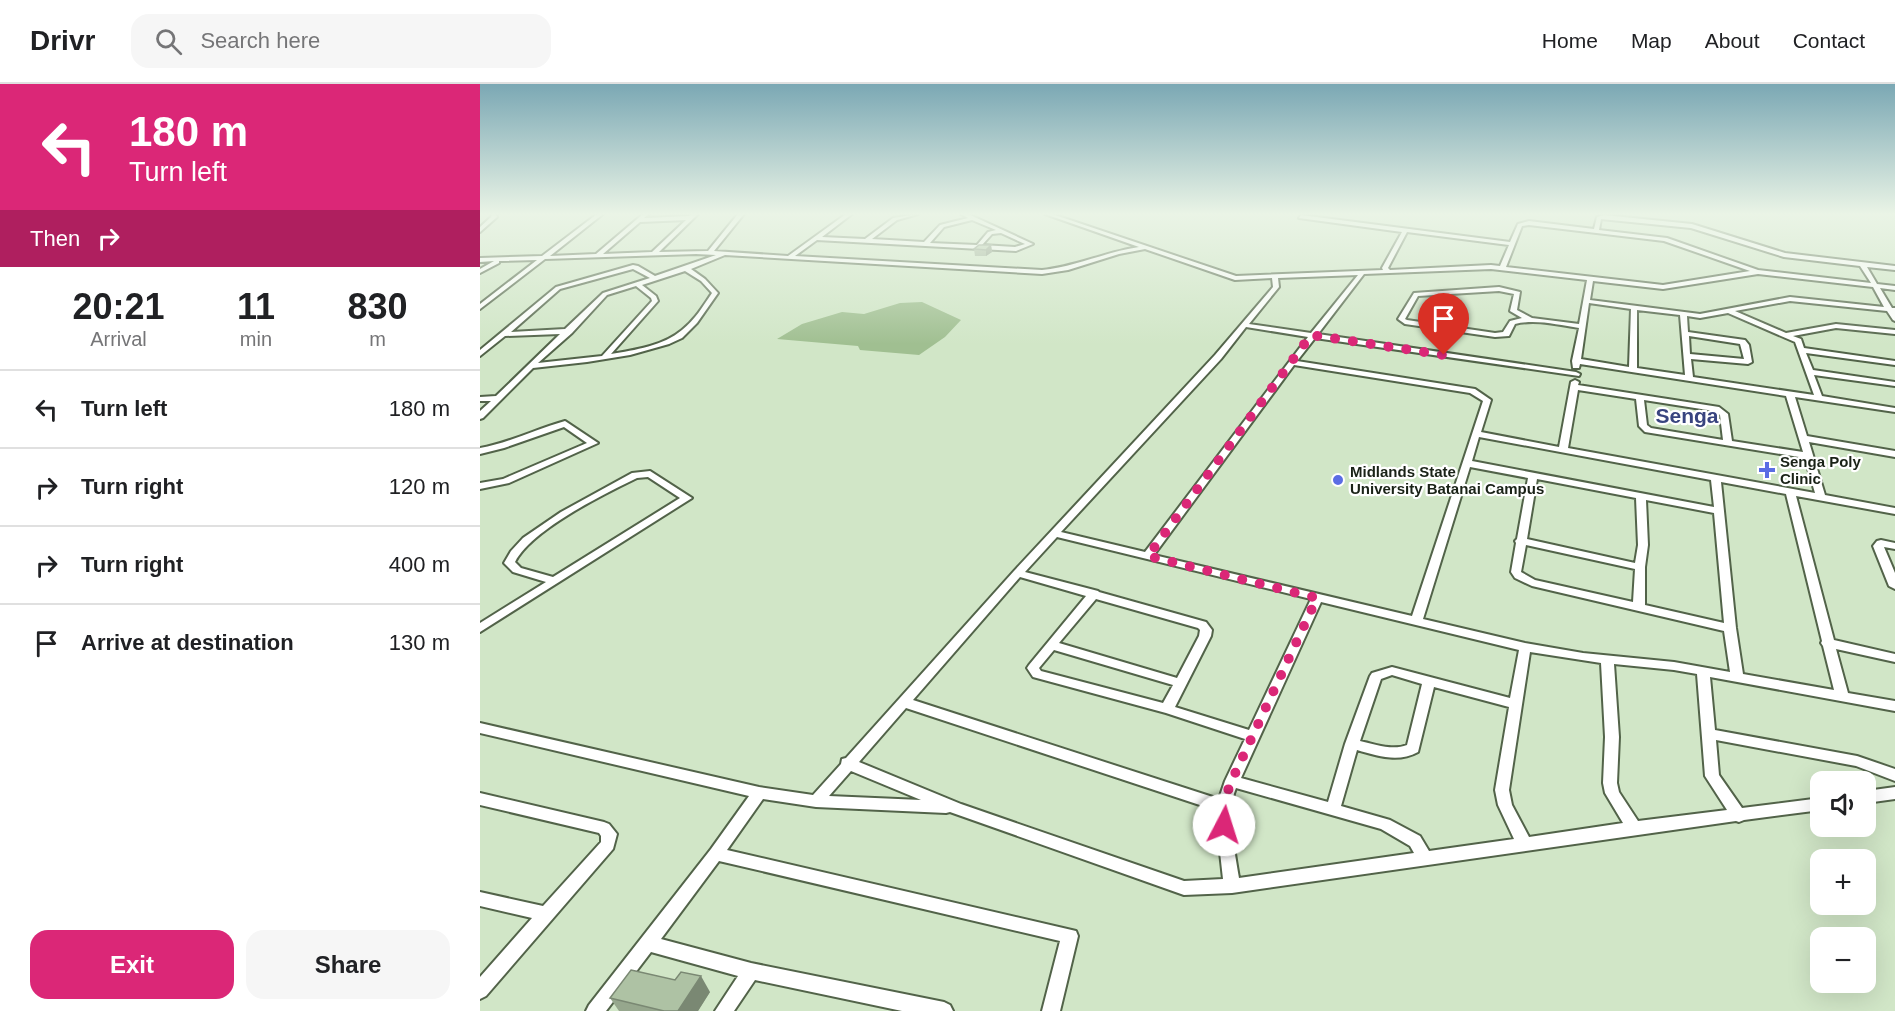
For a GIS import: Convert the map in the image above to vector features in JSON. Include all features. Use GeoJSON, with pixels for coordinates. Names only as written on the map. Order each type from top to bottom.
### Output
{"type":"FeatureCollection","features":[{"type":"Feature","properties":{"kind":"street"},"geometry":{"type":"LineString","coordinates":[[480,258],[538,257]]}},
{"type":"Feature","properties":{"kind":"street"},"geometry":{"type":"LineString","coordinates":[[480,307],[543,257]]}},
{"type":"Feature","properties":{"kind":"street"},"geometry":{"type":"LineString","coordinates":[[480,416],[605,294],[716,257]]}},
{"type":"Feature","properties":{"kind":"street"},"geometry":{"type":"LineString","coordinates":[[794,257],[1042,272],[1063,270],[1104,257]]}},
{"type":"Feature","properties":{"kind":"street"},"geometry":{"type":"LineString","coordinates":[[1174,257],[1229,276],[1275,278],[1503,267],[1669,287],[1758,272]]}},
{"type":"Feature","properties":{"kind":"street"},"geometry":{"type":"LineString","coordinates":[[1388,271],[1385,268],[1391,257]]}},
{"type":"Feature","properties":{"kind":"street"},"geometry":{"type":"LineString","coordinates":[[1503,267],[1507,257]]}},
{"type":"Feature","properties":{"kind":"street"},"geometry":{"type":"LineString","coordinates":[[1718,257],[1758,272],[1895,288]]}},
{"type":"Feature","properties":{"kind":"street"},"geometry":{"type":"LineString","coordinates":[[1804,257],[1895,268]]}},
{"type":"Feature","properties":{"kind":"street"},"geometry":{"type":"LineString","coordinates":[[480,258],[503,260],[522,258]]}},
{"type":"Feature","properties":{"kind":"street"},"geometry":{"type":"LineString","coordinates":[[480,271],[503,260]]}},
{"type":"Feature","properties":{"kind":"street"},"geometry":{"type":"LineString","coordinates":[[1863,264],[1892,309],[1895,319]]}},
{"type":"Feature","properties":{"kind":"street"},"geometry":{"type":"LineString","coordinates":[[480,354],[561,286],[633,267],[655,279]]}},
{"type":"Feature","properties":{"kind":"street"},"geometry":{"type":"LineString","coordinates":[[533,366],[567,363],[633,351],[671,340],[692,327],[715,291],[686,269]]}},
{"type":"Feature","properties":{"kind":"street"},"geometry":{"type":"LineString","coordinates":[[1148,556],[1311,335],[1363,272]]}},
{"type":"Feature","properties":{"kind":"street"},"geometry":{"type":"LineString","coordinates":[[816,801],[1018,573],[1218,357],[1276,287],[1275,278]]}},
{"type":"Feature","properties":{"kind":"street"},"geometry":{"type":"LineString","coordinates":[[1563,449],[1590,278]]}},
{"type":"Feature","properties":{"kind":"street"},"geometry":{"type":"LineString","coordinates":[[604,356],[655,301],[654,297],[637,284]]}},
{"type":"Feature","properties":{"kind":"street"},"geometry":{"type":"LineString","coordinates":[[1529,319],[1513,311],[1518,293],[1499,289],[1416,294],[1401,319],[1410,323],[1501,335],[1507,332],[1512,322],[1529,319],[1581,326]]}},
{"type":"Feature","properties":{"kind":"street"},"geometry":{"type":"LineString","coordinates":[[1586,301],[1700,316],[1790,299],[1892,309]]}},
{"type":"Feature","properties":{"kind":"street"},"geometry":{"type":"LineString","coordinates":[[1633,370],[1634,307]]}},
{"type":"Feature","properties":{"kind":"street"},"geometry":{"type":"LineString","coordinates":[[1729,311],[1798,341],[1819,398]]}},
{"type":"Feature","properties":{"kind":"street"},"geometry":{"type":"LineString","coordinates":[[1683,314],[1689,378]]}},
{"type":"Feature","properties":{"kind":"street"},"geometry":{"type":"LineString","coordinates":[[1244,325],[1576,375]]}},
{"type":"Feature","properties":{"kind":"street"},"geometry":{"type":"LineString","coordinates":[[1787,335],[1839,326],[1895,332]]}},
{"type":"Feature","properties":{"kind":"street"},"geometry":{"type":"LineString","coordinates":[[505,334],[569,331]]}},
{"type":"Feature","properties":{"kind":"street"},"geometry":{"type":"LineString","coordinates":[[1684,333],[1742,342],[1745,345],[1748,362],[1686,356]]}},
{"type":"Feature","properties":{"kind":"street"},"geometry":{"type":"LineString","coordinates":[[1803,351],[1895,363]]}},
{"type":"Feature","properties":{"kind":"street"},"geometry":{"type":"LineString","coordinates":[[1576,361],[1895,410]]}},
{"type":"Feature","properties":{"kind":"street"},"geometry":{"type":"LineString","coordinates":[[1292,362],[1479,393],[1487,400],[1416,622]]}},
{"type":"Feature","properties":{"kind":"street"},"geometry":{"type":"LineString","coordinates":[[1810,372],[1895,384]]}},
{"type":"Feature","properties":{"kind":"street"},"geometry":{"type":"LineString","coordinates":[[1574,387],[1720,411],[1724,414],[1728,442]]}},
{"type":"Feature","properties":{"kind":"street"},"geometry":{"type":"LineString","coordinates":[[1790,394],[1821,497]]}},
{"type":"Feature","properties":{"kind":"street"},"geometry":{"type":"LineString","coordinates":[[480,399],[498,398]]}},
{"type":"Feature","properties":{"kind":"street"},"geometry":{"type":"LineString","coordinates":[[1640,398],[1643,426],[1648,430],[1808,456]]}},
{"type":"Feature","properties":{"kind":"street"},"geometry":{"type":"LineString","coordinates":[[480,451],[497,448],[544,429],[565,424],[594,443],[506,481],[480,486]]}},
{"type":"Feature","properties":{"kind":"street"},"geometry":{"type":"LineString","coordinates":[[1476,434],[1895,510]]}},
{"type":"Feature","properties":{"kind":"street"},"geometry":{"type":"LineString","coordinates":[[1803,438],[1895,454]]}},
{"type":"Feature","properties":{"kind":"street"},"geometry":{"type":"LineString","coordinates":[[1466,463],[1717,512]]}},
{"type":"Feature","properties":{"kind":"street"},"geometry":{"type":"LineString","coordinates":[[480,628],[555,581],[687,498],[668,483],[644,473],[626,480],[549,524],[521,544],[510,557],[509,563],[517,570],[555,581]]}},
{"type":"Feature","properties":{"kind":"street"},"geometry":{"type":"LineString","coordinates":[[1533,476],[1516,572],[1525,580],[1730,628]]}},
{"type":"Feature","properties":{"kind":"street"},"geometry":{"type":"LineString","coordinates":[[1716,478],[1717,512],[1737,678]]}},
{"type":"Feature","properties":{"kind":"street"},"geometry":{"type":"LineString","coordinates":[[1790,491],[1842,696]]}},
{"type":"Feature","properties":{"kind":"street"},"geometry":{"type":"LineString","coordinates":[[1639,607],[1643,545],[1641,497]]}},
{"type":"Feature","properties":{"kind":"street"},"geometry":{"type":"LineString","coordinates":[[1055,534],[1525,647],[1644,662],[1895,706]]}},
{"type":"Feature","properties":{"kind":"street"},"geometry":{"type":"LineString","coordinates":[[1520,541],[1640,567]]}},
{"type":"Feature","properties":{"kind":"street"},"geometry":{"type":"LineString","coordinates":[[1895,546],[1881,543],[1878,546],[1895,586]]}},
{"type":"Feature","properties":{"kind":"street"},"geometry":{"type":"LineString","coordinates":[[1018,573],[1202,625],[1206,630],[1205,636],[1167,709]]}},
{"type":"Feature","properties":{"kind":"street"},"geometry":{"type":"LineString","coordinates":[[1094,593],[1033,668],[1037,674],[1167,709],[1253,736]]}},
{"type":"Feature","properties":{"kind":"street"},"geometry":{"type":"LineString","coordinates":[[1232,886],[1224,825],[1225,807],[1232,780],[1317,598]]}},
{"type":"Feature","properties":{"kind":"street"},"geometry":{"type":"LineString","coordinates":[[1827,643],[1895,658]]}},
{"type":"Feature","properties":{"kind":"street"},"geometry":{"type":"LineString","coordinates":[[1051,645],[1180,683]]}},
{"type":"Feature","properties":{"kind":"street"},"geometry":{"type":"LineString","coordinates":[[1524,843],[1505,805],[1502,790],[1514,704],[1525,647]]}},
{"type":"Feature","properties":{"kind":"street"},"geometry":{"type":"LineString","coordinates":[[1606,659],[1612,737],[1610,783],[1612,793],[1634,828]]}},
{"type":"Feature","properties":{"kind":"street"},"geometry":{"type":"LineString","coordinates":[[1332,808],[1376,676],[1392,672],[1514,704]]}},
{"type":"Feature","properties":{"kind":"street"},"geometry":{"type":"LineString","coordinates":[[1703,672],[1712,776],[1739,816]]}},
{"type":"Feature","properties":{"kind":"street"},"geometry":{"type":"LineString","coordinates":[[1352,744],[1399,754],[1413,748],[1429,681]]}},
{"type":"Feature","properties":{"kind":"street"},"geometry":{"type":"LineString","coordinates":[[903,702],[1225,807]]}},
{"type":"Feature","properties":{"kind":"street"},"geometry":{"type":"LineString","coordinates":[[480,728],[759,793],[816,801],[956,808]]}},
{"type":"Feature","properties":{"kind":"street"},"geometry":{"type":"LineString","coordinates":[[1710,734],[1857,761],[1895,775]]}},
{"type":"Feature","properties":{"kind":"street"},"geometry":{"type":"LineString","coordinates":[[847,764],[956,808],[1184,888],[1232,886],[1524,843],[1810,806]]}},
{"type":"Feature","properties":{"kind":"street"},"geometry":{"type":"LineString","coordinates":[[1232,780],[1385,824],[1415,841],[1425,859]]}},
{"type":"Feature","properties":{"kind":"street"},"geometry":{"type":"LineString","coordinates":[[595,1011],[716,854],[759,793]]}},
{"type":"Feature","properties":{"kind":"street"},"geometry":{"type":"LineString","coordinates":[[1876,796],[1895,793]]}},
{"type":"Feature","properties":{"kind":"street"},"geometry":{"type":"LineString","coordinates":[[480,799],[604,828],[609,834],[608,844],[480,990]]}},
{"type":"Feature","properties":{"kind":"street"},"geometry":{"type":"LineString","coordinates":[[716,854],[1070,936],[1051,1011]]}},
{"type":"Feature","properties":{"kind":"street"},"geometry":{"type":"LineString","coordinates":[[480,899],[545,914]]}},
{"type":"Feature","properties":{"kind":"street"},"geometry":{"type":"LineString","coordinates":[[646,944],[751,970],[944,1011]]}},
{"type":"Feature","properties":{"kind":"street"},"geometry":{"type":"LineString","coordinates":[[724,1011],[751,970]]}},
{"type":"Feature","properties":{"kind":"green space"},"geometry":{"type":"Polygon","coordinates":[[[922,302],[961,320],[945,337],[919,355],[860,350],[858,346],[777,339],[802,324],[842,312],[864,314],[900,303],[922,302]]]}},
{"type":"Feature","properties":{"kind":"building"},"geometry":{"type":"Polygon","coordinates":[[[631,970],[675,980],[681,972],[701,976],[678,1011],[664,1011],[610,998],[631,970]]]}},
{"type":"Feature","properties":{"kind":"place","name":"Senga Poly Clinic"},"geometry":{"type":"Point","coordinates":[1767,470]}},
{"type":"Feature","properties":{"kind":"place","name":"Midlands State University Batanai Campus"},"geometry":{"type":"Point","coordinates":[1338,480]}},
{"type":"Feature","properties":{"kind":"district","name":"Senga"},"geometry":{"type":"Point","coordinates":[1687,415]}},
{"type":"Feature","properties":{"kind":"route"},"geometry":{"type":"LineString","coordinates":[[1224,825],[1227,793],[1232,780],[1317,598],[1148,556],[1311,335],[1444,355]]}}]}
